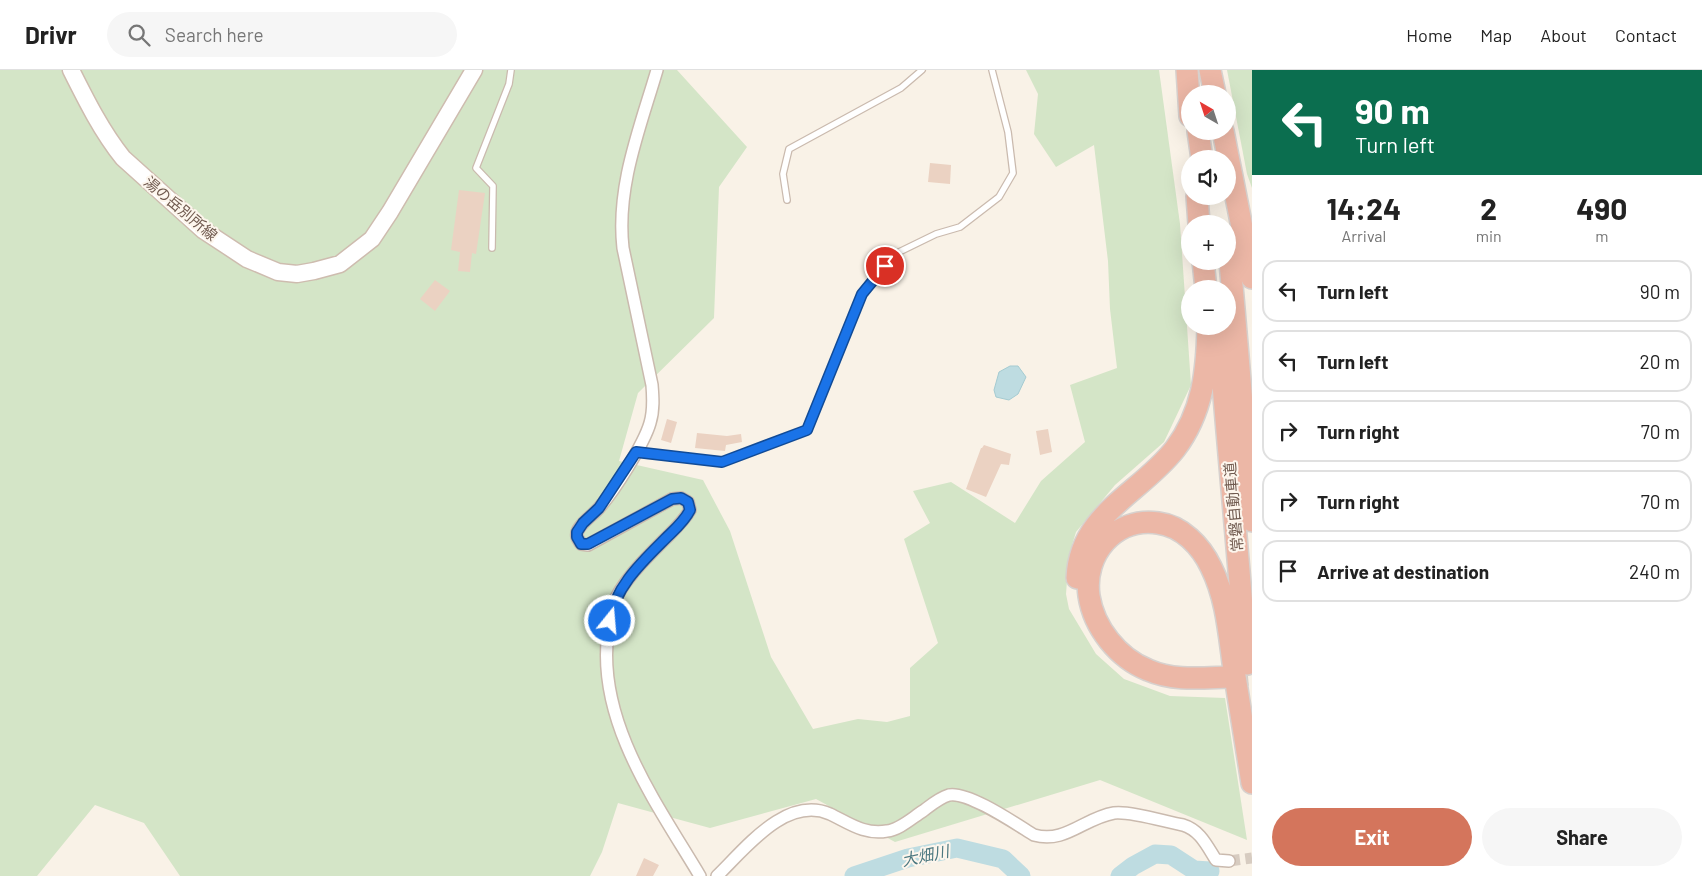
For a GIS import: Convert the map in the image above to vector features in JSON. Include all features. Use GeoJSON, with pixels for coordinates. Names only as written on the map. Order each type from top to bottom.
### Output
{"type":"FeatureCollection","features":[{"type":"Feature","properties":{"kind":"highway"},"geometry":{"type":"LineString","coordinates":[[1188,70],[1190,85]]}},
{"type":"Feature","properties":{"kind":"highway"},"geometry":{"type":"LineString","coordinates":[[1188,70],[1189,85]]}},
{"type":"Feature","properties":{"kind":"highway"},"geometry":{"type":"LineString","coordinates":[[1206,70],[1208,85]]}},
{"type":"Feature","properties":{"kind":"highway"},"geometry":{"type":"LineString","coordinates":[[1210,70],[1213,85]]}},
{"type":"Feature","properties":{"kind":"highway"},"geometry":{"type":"LineString","coordinates":[[1225,140],[1252,278]]}},
{"type":"Feature","properties":{"kind":"highway","name":"常磐自動車道"},"geometry":{"type":"LineString","coordinates":[[1231,270],[1252,520]]}},
{"type":"Feature","properties":{"kind":"highway"},"geometry":{"type":"LineString","coordinates":[[1208,335],[1208,360],[1200,400],[1193,417],[1175,448],[1162,463],[1111,508],[1088,535],[1081,549],[1077,590],[1084,620],[1099,645],[1110,657],[1137,677],[1172,688],[1228,682],[1172,677],[1148,670],[1127,657],[1110,642],[1092,609],[1089,581],[1094,557],[1108,538],[1116,531],[1137,523],[1149,522],[1173,527],[1195,543],[1211,566],[1226,610],[1252,783]]}},
{"type":"Feature","properties":{"kind":"highway","name":"常磐自動車道"},"geometry":{"type":"LineString","coordinates":[[1219,335],[1252,717]]}},
{"type":"Feature","properties":{"kind":"main road","name":"湯の岳別所線"},"geometry":{"type":"LineString","coordinates":[[71,70],[106,134],[123,158],[203,230],[247,259],[278,272],[297,274],[340,264],[372,239],[474,70]]}},
{"type":"Feature","properties":{"kind":"street"},"geometry":{"type":"LineString","coordinates":[[657,70],[623,195],[621,220],[623,248],[652,384],[653,404],[650,423],[636,452],[599,508],[583,523],[577,532],[577,537],[581,544],[588,544],[672,499],[681,498],[688,502],[690,510],[686,518],[654,550],[625,584],[612,607],[606,648],[610,686],[618,727],[642,779],[700,876]]}},
{"type":"Feature","properties":{"kind":"street"},"geometry":{"type":"LineString","coordinates":[[717,876],[766,828],[800,810],[816,810],[856,828],[871,832],[889,831],[903,824],[939,799],[950,795],[959,795],[972,799],[1034,835],[1043,838],[1056,838],[1103,816],[1116,813],[1192,828],[1216,860],[1229,861]]}},
{"type":"Feature","properties":{"kind":"lane"},"geometry":{"type":"LineString","coordinates":[[492,248],[493,186],[476,168],[509,84],[511,70]]}},
{"type":"Feature","properties":{"kind":"lane"},"geometry":{"type":"LineString","coordinates":[[786,200],[783,174],[789,149],[901,88],[922,70]]}},
{"type":"Feature","properties":{"kind":"lane"},"geometry":{"type":"LineString","coordinates":[[636,452],[722,462],[807,430],[862,294],[897,253],[936,234],[960,228],[999,196],[1014,173],[1008,132],[992,70]]}},
{"type":"Feature","properties":{"kind":"green space"},"geometry":{"type":"Polygon","coordinates":[[[0,70],[677,70],[747,147],[719,187],[714,318],[638,393],[619,461],[703,480],[730,531],[771,657],[813,729],[858,719],[887,722],[910,716],[910,668],[938,643],[904,539],[930,523],[913,491],[951,482],[1015,523],[1041,481],[1085,442],[1070,385],[1117,368],[1110,309],[1108,261],[1094,145],[1056,167],[1034,134],[1038,94],[1026,70],[1159,70],[1180,224],[1181,270],[1183,270],[1184,280],[1181,280],[1181,335],[1188,335],[1191,385],[1164,442],[1115,485],[1076,532],[1069,555],[1066,594],[1069,609],[1096,654],[1124,679],[1170,696],[1225,698],[1247,840],[1100,780],[895,842],[816,799],[710,828],[618,803],[602,852],[590,876],[180,876],[144,823],[95,805],[37,876],[0,876],[0,70]]]}},
{"type":"Feature","properties":{"kind":"green space"},"geometry":{"type":"Polygon","coordinates":[[[1227,70],[1252,70],[1252,188],[1247,174],[1236,117],[1236,85],[1230,85],[1227,70]]]}},
{"type":"Feature","properties":{"kind":"water"},"geometry":{"type":"Polygon","coordinates":[[[1010,366],[1018,366],[1026,377],[1018,394],[1009,400],[996,397],[994,390],[999,372],[1010,366]]]}},
{"type":"Feature","properties":{"kind":"building"},"geometry":{"type":"Polygon","coordinates":[[[930,163],[951,165],[950,184],[928,182],[930,163]]]}},
{"type":"Feature","properties":{"kind":"building"},"geometry":{"type":"Polygon","coordinates":[[[459,190],[485,193],[476,254],[472,253],[470,272],[458,271],[460,252],[451,250],[459,190]]]}},
{"type":"Feature","properties":{"kind":"building"},"geometry":{"type":"Polygon","coordinates":[[[435,280],[450,291],[435,311],[420,299],[435,280]]]}},
{"type":"Feature","properties":{"kind":"building"},"geometry":{"type":"Polygon","coordinates":[[[667,419],[677,422],[671,443],[661,440],[667,419]]]}},
{"type":"Feature","properties":{"kind":"building"},"geometry":{"type":"Polygon","coordinates":[[[1048,429],[1052,452],[1040,455],[1036,431],[1048,429]]]}},
{"type":"Feature","properties":{"kind":"building"},"geometry":{"type":"Polygon","coordinates":[[[697,433],[727,436],[741,434],[742,442],[726,445],[725,451],[695,448],[697,433]]]}},
{"type":"Feature","properties":{"kind":"building"},"geometry":{"type":"Polygon","coordinates":[[[984,445],[1011,454],[1009,465],[1001,464],[986,497],[966,489],[981,448],[984,445]]]}},
{"type":"Feature","properties":{"kind":"building"},"geometry":{"type":"Polygon","coordinates":[[[644,858],[659,865],[653,876],[636,876],[644,858]]]}},
{"type":"Feature","properties":{"kind":"waterway","name":"大畑川"},"geometry":{"type":"LineString","coordinates":[[854,876],[908,858],[957,848],[1003,859],[1021,876]]}},
{"type":"Feature","properties":{"kind":"waterway","name":"大畑川"},"geometry":{"type":"LineString","coordinates":[[1120,876],[1133,866],[1155,854],[1171,855],[1194,870],[1210,871]]}},
{"type":"Feature","properties":{"kind":"tunnel"},"geometry":{"type":"LineString","coordinates":[[1227,677],[1252,675]]}},
{"type":"Feature","properties":{"kind":"tunnel"},"geometry":{"type":"LineString","coordinates":[[1229,861],[1252,858]]}},
{"type":"Feature","properties":{"kind":"route"},"geometry":{"type":"LineString","coordinates":[[610,621],[612,607],[625,584],[654,550],[686,518],[690,510],[688,502],[681,498],[672,499],[588,544],[581,544],[577,537],[577,532],[583,523],[599,508],[636,452],[722,462],[807,430],[862,294],[885,266]]}}]}
